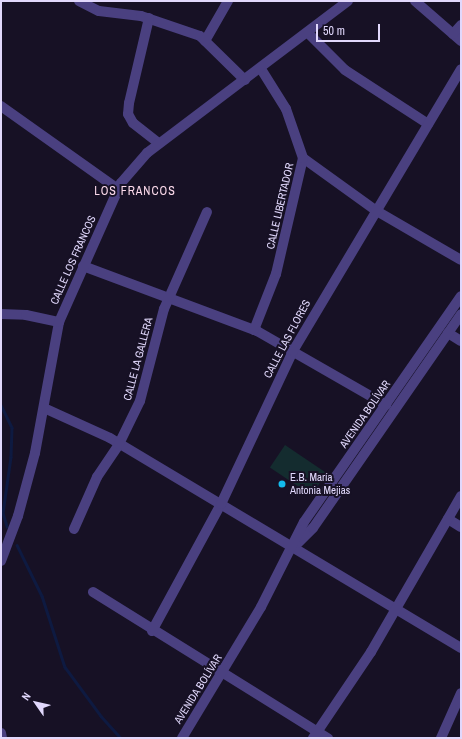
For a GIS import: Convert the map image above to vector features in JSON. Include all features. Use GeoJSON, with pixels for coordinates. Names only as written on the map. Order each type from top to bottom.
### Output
{"type":"FeatureCollection","features":[{"type":"Feature","properties":{"kind":"street"},"geometry":{"type":"LineString","coordinates":[[79,1],[100,11],[149,18],[200,36],[245,80]]}},
{"type":"Feature","properties":{"kind":"street"},"geometry":{"type":"LineString","coordinates":[[205,41],[228,1]]}},
{"type":"Feature","properties":{"kind":"street","name":"CALLE LOS FRANCOS"},"geometry":{"type":"LineString","coordinates":[[1,561],[19,511],[44,408],[60,322],[83,266],[118,189],[137,162],[159,143],[261,69],[348,1]]}},
{"type":"Feature","properties":{"kind":"street"},"geometry":{"type":"LineString","coordinates":[[415,1],[457,37],[461,25]]}},
{"type":"Feature","properties":{"kind":"street"},"geometry":{"type":"LineString","coordinates":[[149,18],[129,103],[128,114],[133,123],[159,143]]}},
{"type":"Feature","properties":{"kind":"street"},"geometry":{"type":"LineString","coordinates":[[308,33],[345,70],[428,124]]}},
{"type":"Feature","properties":{"kind":"street","name":"CALLE LIBERTADOR"},"geometry":{"type":"LineString","coordinates":[[254,330],[276,274],[303,158],[286,109],[261,69]]}},
{"type":"Feature","properties":{"kind":"street","name":"CALLE LAS FLORES"},"geometry":{"type":"LineString","coordinates":[[152,631],[221,504],[293,351],[375,210],[461,69]]}},
{"type":"Feature","properties":{"kind":"street"},"geometry":{"type":"LineString","coordinates":[[1,106],[118,189]]}},
{"type":"Feature","properties":{"kind":"street"},"geometry":{"type":"LineString","coordinates":[[303,158],[375,210],[461,260]]}},
{"type":"Feature","properties":{"kind":"street","name":"CALLE LA GALLERA"},"geometry":{"type":"LineString","coordinates":[[74,529],[97,477],[120,444],[140,401],[168,298],[207,212]]}},
{"type":"Feature","properties":{"kind":"street"},"geometry":{"type":"LineString","coordinates":[[83,266],[254,330],[386,404]]}},
{"type":"Feature","properties":{"kind":"street","name":"AVENIDA BOLÍVAR"},"geometry":{"type":"LineString","coordinates":[[182,738],[223,672],[294,547],[304,522],[461,296]]}},
{"type":"Feature","properties":{"kind":"street"},"geometry":{"type":"LineString","coordinates":[[1,314],[26,315],[60,322]]}},
{"type":"Feature","properties":{"kind":"street","name":"AVENIDA BOLÍVAR"},"geometry":{"type":"LineString","coordinates":[[294,547],[313,528],[461,314]]}},
{"type":"Feature","properties":{"kind":"street"},"geometry":{"type":"LineString","coordinates":[[448,333],[461,341]]}},
{"type":"Feature","properties":{"kind":"street"},"geometry":{"type":"LineString","coordinates":[[44,408],[80,422],[120,444],[461,648]]}},
{"type":"Feature","properties":{"kind":"street"},"geometry":{"type":"LineString","coordinates":[[315,735],[352,680],[396,609],[461,496]]}},
{"type":"Feature","properties":{"kind":"street"},"geometry":{"type":"LineString","coordinates":[[448,519],[461,527]]}},
{"type":"Feature","properties":{"kind":"street"},"geometry":{"type":"LineString","coordinates":[[93,592],[152,631],[223,672],[315,735],[328,738]]}},
{"type":"Feature","properties":{"kind":"street"},"geometry":{"type":"LineString","coordinates":[[441,738],[461,693]]}},
{"type":"Feature","properties":{"kind":"street"},"geometry":{"type":"LineString","coordinates":[[1,733],[2,738]]}},
{"type":"Feature","properties":{"kind":"green space"},"geometry":{"type":"Polygon","coordinates":[[[285,445],[326,473],[311,495],[270,467],[285,445]]]}},
{"type":"Feature","properties":{"kind":"waterway"},"geometry":{"type":"LineString","coordinates":[[1,405],[12,428],[11,457],[3,513],[7,526]]}},
{"type":"Feature","properties":{"kind":"waterway"},"geometry":{"type":"LineString","coordinates":[[17,545],[42,596],[65,667],[101,716],[121,738]]}},
{"type":"Feature","properties":{"kind":"place","name":"E.B. María Antonia Mejias"},"geometry":{"type":"Point","coordinates":[282,484]}},
{"type":"Feature","properties":{"kind":"district","name":"LOS FRANCOS"},"geometry":{"type":"Point","coordinates":[135,192]}}]}
